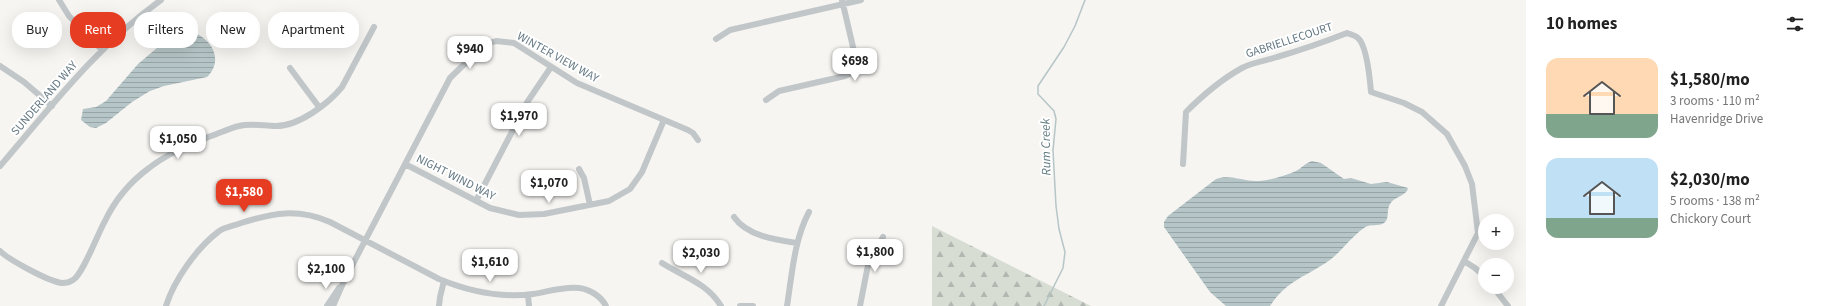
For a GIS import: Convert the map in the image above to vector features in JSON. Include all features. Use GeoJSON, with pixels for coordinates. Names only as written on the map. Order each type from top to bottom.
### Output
{"type":"FeatureCollection","features":[{"type":"Feature","properties":{"kind":"street"},"geometry":{"type":"LineString","coordinates":[[59,0],[69,16],[102,50]]}},
{"type":"Feature","properties":{"kind":"street","name":"SUNDERLAND WAY"},"geometry":{"type":"LineString","coordinates":[[0,166],[102,50],[160,0]]}},
{"type":"Feature","properties":{"kind":"street"},"geometry":{"type":"LineString","coordinates":[[716,39],[730,30],[843,2],[861,0]]}},
{"type":"Feature","properties":{"kind":"street"},"geometry":{"type":"LineString","coordinates":[[766,100],[779,91],[845,76],[853,72],[857,64],[843,2]]}},
{"type":"Feature","properties":{"kind":"street"},"geometry":{"type":"LineString","coordinates":[[0,251],[13,261],[54,281],[63,283],[72,281],[80,272],[104,221],[116,202],[127,188],[150,167],[176,151],[238,126],[287,125],[302,119],[334,95],[342,87],[374,27]]}},
{"type":"Feature","properties":{"kind":"street","name":"GABRIELLECOURT"},"geometry":{"type":"LineString","coordinates":[[1183,164],[1186,112],[1196,102],[1242,68],[1260,60],[1275,58],[1347,33],[1358,37],[1362,43],[1371,92],[1404,103],[1422,112],[1448,134],[1465,166],[1472,184],[1478,233],[1464,261]]}},
{"type":"Feature","properties":{"kind":"street","name":"WINTER VIEW WAY"},"geometry":{"type":"LineString","coordinates":[[333,306],[365,240],[450,78],[484,45],[496,41],[514,43],[585,87],[692,133],[698,140]]}},
{"type":"Feature","properties":{"kind":"street"},"geometry":{"type":"LineString","coordinates":[[0,66],[24,82],[52,106]]}},
{"type":"Feature","properties":{"kind":"street"},"geometry":{"type":"LineString","coordinates":[[476,201],[528,101],[552,67]]}},
{"type":"Feature","properties":{"kind":"street"},"geometry":{"type":"LineString","coordinates":[[290,68],[319,107]]}},
{"type":"Feature","properties":{"kind":"street","name":"NIGHT WIND WAY"},"geometry":{"type":"LineString","coordinates":[[405,164],[476,201],[500,211],[528,216],[544,214],[590,205],[615,198],[634,185],[642,172],[664,120]]}},
{"type":"Feature","properties":{"kind":"street"},"geometry":{"type":"LineString","coordinates":[[579,169],[584,178],[590,205]]}},
{"type":"Feature","properties":{"kind":"street"},"geometry":{"type":"LineString","coordinates":[[787,306],[797,243],[809,212]]}},
{"type":"Feature","properties":{"kind":"street"},"geometry":{"type":"LineString","coordinates":[[166,306],[185,269],[194,256],[218,231],[272,214],[301,214],[325,220],[444,281],[483,291],[505,294],[528,295],[579,288],[596,295],[606,306]]}},
{"type":"Feature","properties":{"kind":"street"},"geometry":{"type":"LineString","coordinates":[[734,217],[740,224],[752,232],[782,241],[797,243]]}},
{"type":"Feature","properties":{"kind":"street"},"geometry":{"type":"LineString","coordinates":[[860,306],[868,265],[883,237]]}},
{"type":"Feature","properties":{"kind":"street"},"geometry":{"type":"LineString","coordinates":[[1441,306],[1464,261],[1478,271]]}},
{"type":"Feature","properties":{"kind":"street"},"geometry":{"type":"LineString","coordinates":[[662,263],[709,290],[721,306]]}},
{"type":"Feature","properties":{"kind":"street"},"geometry":{"type":"LineString","coordinates":[[439,306],[444,281]]}},
{"type":"Feature","properties":{"kind":"street","name":"WINTER VIEW WAY"},"geometry":{"type":"LineString","coordinates":[[327,306],[342,285]]}},
{"type":"Feature","properties":{"kind":"street"},"geometry":{"type":"LineString","coordinates":[[1499,294],[1508,306]]}},
{"type":"Feature","properties":{"kind":"street"},"geometry":{"type":"LineString","coordinates":[[528,295],[529,306]]}},
{"type":"Feature","properties":{"kind":"street"},"geometry":{"type":"LineString","coordinates":[[740,306],[753,306]]}},
{"type":"Feature","properties":{"kind":"green space"},"geometry":{"type":"Polygon","coordinates":[[[932,226],[1091,306],[932,306],[932,226]]]}},
{"type":"Feature","properties":{"kind":"shaded area"},"geometry":{"type":"Polygon","coordinates":[[[198,34],[206,40],[206,48],[212,48],[215,54],[213,69],[207,77],[164,86],[150,91],[132,102],[106,123],[96,128],[90,127],[81,120],[83,109],[96,107],[106,101],[138,64],[157,48],[198,48],[198,34]]]}},
{"type":"Feature","properties":{"kind":"shaded area"},"geometry":{"type":"Polygon","coordinates":[[[1312,161],[1321,163],[1344,179],[1351,178],[1371,184],[1387,182],[1408,188],[1405,193],[1390,204],[1387,219],[1384,223],[1364,228],[1330,260],[1283,290],[1270,306],[1226,306],[1210,292],[1164,227],[1164,222],[1168,216],[1216,179],[1227,177],[1253,181],[1268,180],[1292,173],[1312,161]]]}},
{"type":"Feature","properties":{"kind":"waterway","name":"Rum Creek"},"geometry":{"type":"LineString","coordinates":[[1044,306],[1063,268],[1065,252],[1059,229],[1056,206],[1053,150],[1056,119],[1054,111],[1038,94],[1038,86],[1064,47],[1075,26],[1085,0]]}}]}
